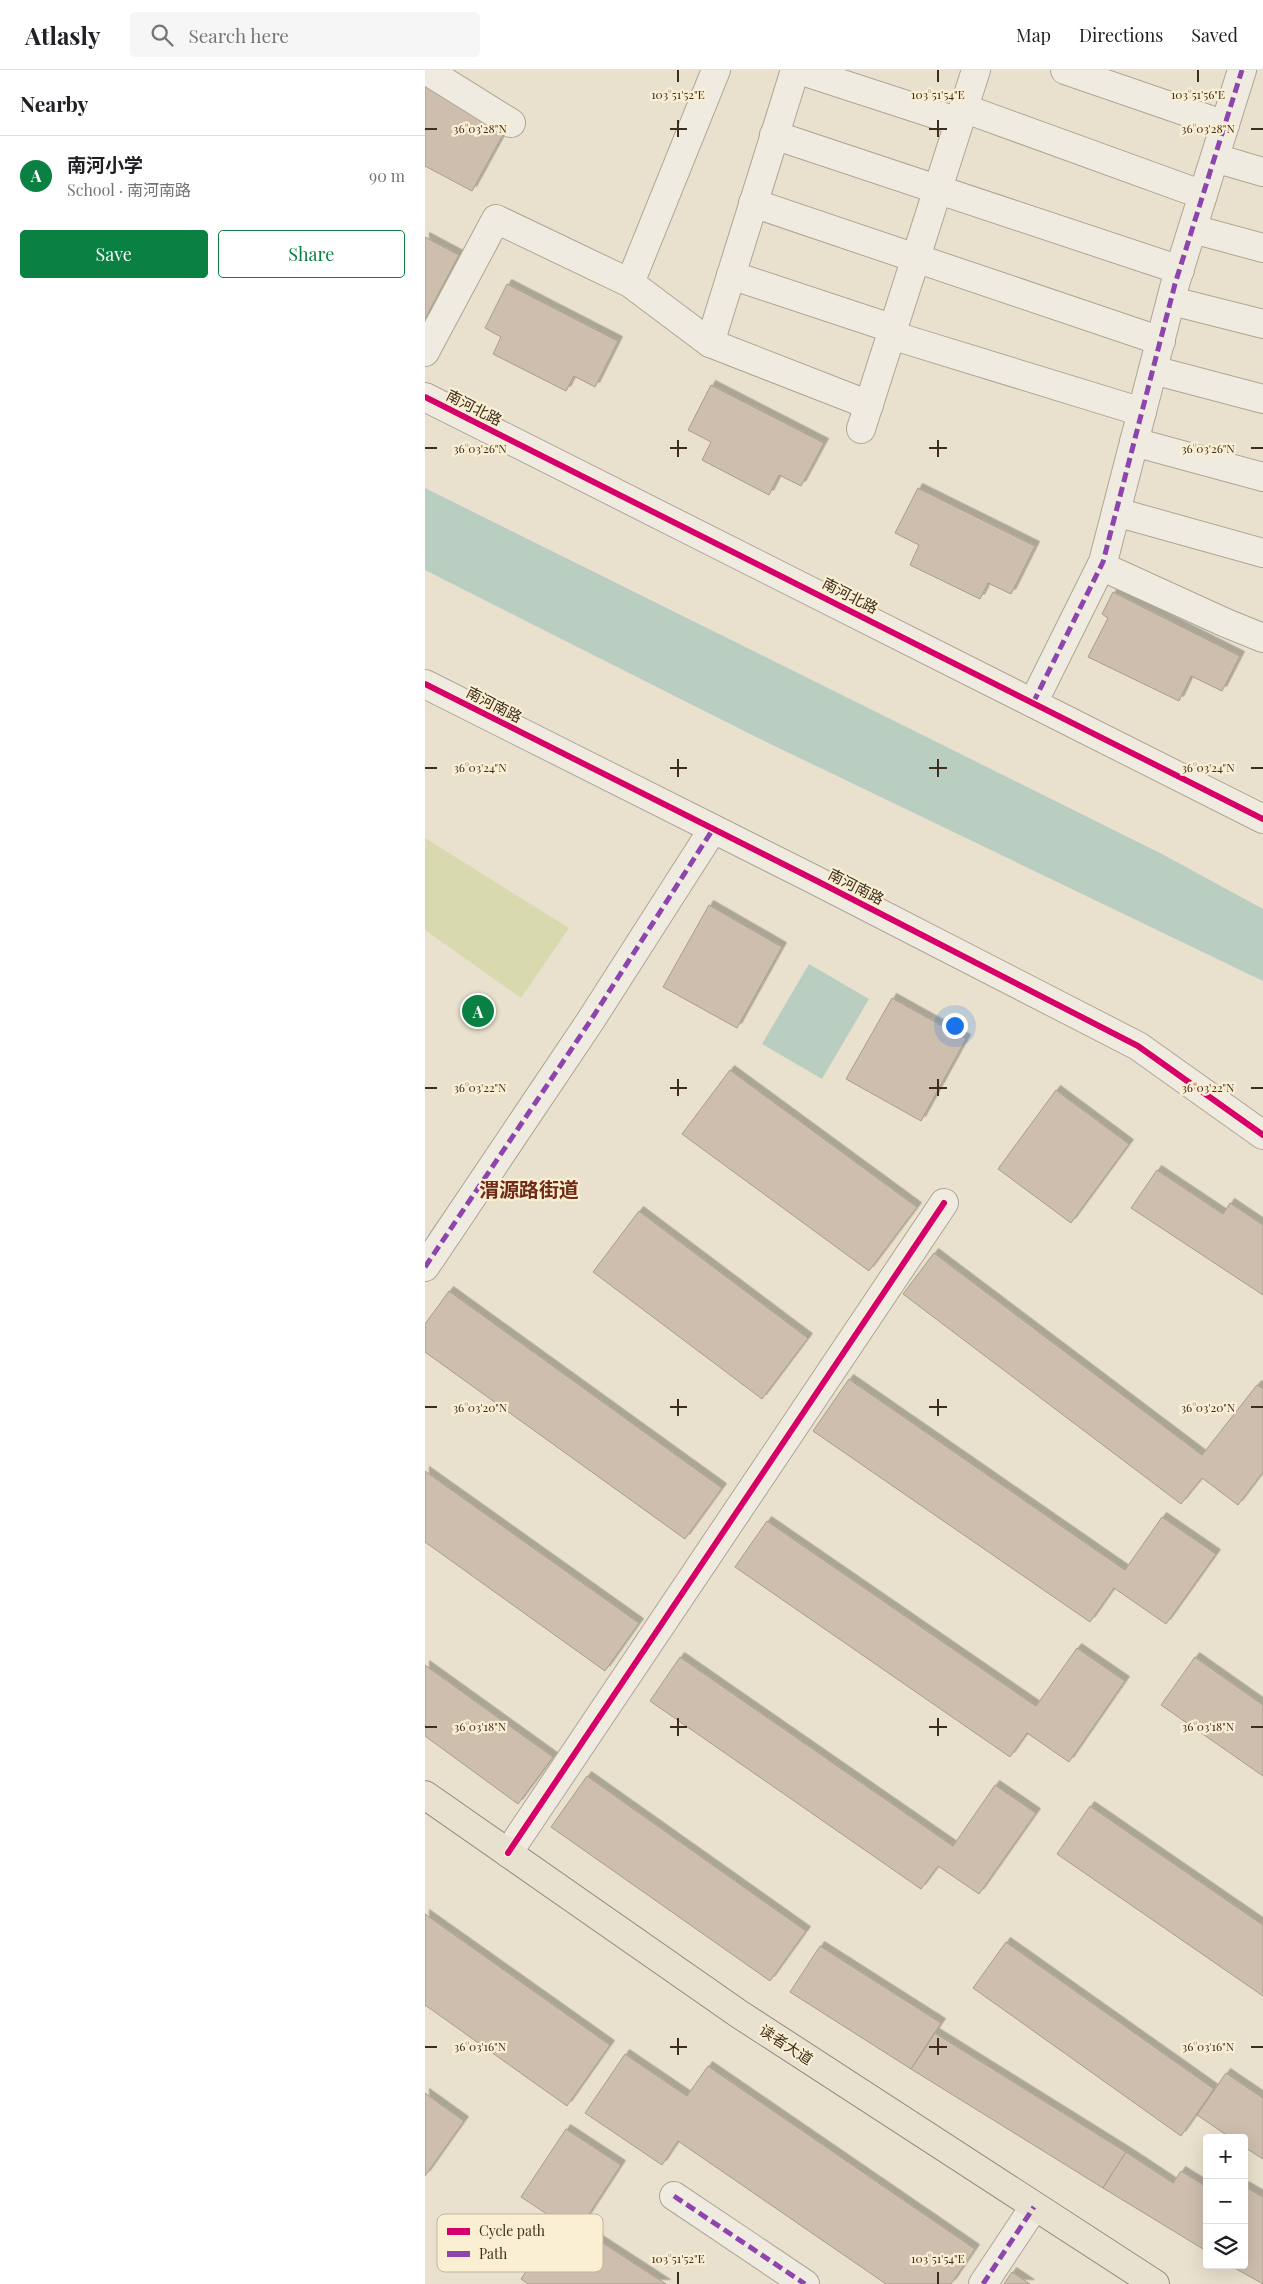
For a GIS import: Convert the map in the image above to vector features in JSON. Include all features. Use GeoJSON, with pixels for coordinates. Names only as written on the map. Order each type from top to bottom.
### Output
{"type":"FeatureCollection","features":[{"type":"Feature","properties":{"kind":"main road","name":"读者大道"},"geometry":{"type":"LineString","coordinates":[[425,1795],[739,2014],[1155,2284]]}},
{"type":"Feature","properties":{"kind":"street"},"geometry":{"type":"LineString","coordinates":[[426,70],[511,123]]}},
{"type":"Feature","properties":{"kind":"street"},"geometry":{"type":"LineString","coordinates":[[630,283],[716,70]]}},
{"type":"Feature","properties":{"kind":"street"},"geometry":{"type":"LineString","coordinates":[[709,343],[795,70]]}},
{"type":"Feature","properties":{"kind":"street"},"geometry":{"type":"LineString","coordinates":[[799,70],[961,115],[1203,195]]}},
{"type":"Feature","properties":{"kind":"street"},"geometry":{"type":"LineString","coordinates":[[425,352],[495,220],[630,283],[709,343],[865,417],[976,70]]}},
{"type":"Feature","properties":{"kind":"street"},"geometry":{"type":"LineString","coordinates":[[1065,70],[1225,125]]}},
{"type":"Feature","properties":{"kind":"street"},"geometry":{"type":"LineString","coordinates":[[1033,703],[1101,566],[1180,270],[1242,70]]}},
{"type":"Feature","properties":{"kind":"street"},"geometry":{"type":"LineString","coordinates":[[775,135],[1180,270]]}},
{"type":"Feature","properties":{"kind":"street"},"geometry":{"type":"LineString","coordinates":[[1215,158],[1263,172]]}},
{"type":"Feature","properties":{"kind":"street"},"geometry":{"type":"LineString","coordinates":[[753,203],[1161,341]]}},
{"type":"Feature","properties":{"kind":"street"},"geometry":{"type":"LineString","coordinates":[[1193,229],[1263,248]]}},
{"type":"Feature","properties":{"kind":"street"},"geometry":{"type":"LineString","coordinates":[[731,275],[892,332],[1142,412]]}},
{"type":"Feature","properties":{"kind":"street"},"geometry":{"type":"LineString","coordinates":[[1172,301],[1263,324]]}},
{"type":"Feature","properties":{"kind":"street"},"geometry":{"type":"LineString","coordinates":[[1153,370],[1263,399]]}},
{"type":"Feature","properties":{"kind":"street","name":"南河北路"},"geometry":{"type":"LineString","coordinates":[[425,397],[1263,818]]}},
{"type":"Feature","properties":{"kind":"street"},"geometry":{"type":"LineString","coordinates":[[1134,442],[1263,477]]}},
{"type":"Feature","properties":{"kind":"street"},"geometry":{"type":"LineString","coordinates":[[1116,512],[1263,553]]}},
{"type":"Feature","properties":{"kind":"street"},"geometry":{"type":"LineString","coordinates":[[1101,566],[1263,638]]}},
{"type":"Feature","properties":{"kind":"street","name":"南河南路"},"geometry":{"type":"LineString","coordinates":[[425,684],[1139,1046],[1263,1135]]}},
{"type":"Feature","properties":{"kind":"street"},"geometry":{"type":"LineString","coordinates":[[425,1267],[589,1023],[713,829]]}},
{"type":"Feature","properties":{"kind":"street"},"geometry":{"type":"LineString","coordinates":[[508,1853],[944,1203]]}},
{"type":"Feature","properties":{"kind":"street"},"geometry":{"type":"LineString","coordinates":[[675,2196],[805,2284]]}},
{"type":"Feature","properties":{"kind":"street"},"geometry":{"type":"LineString","coordinates":[[983,2284],[1034,2207]]}},
{"type":"Feature","properties":{"kind":"green space"},"geometry":{"type":"Polygon","coordinates":[[[425,838],[569,928],[521,998],[425,930],[425,838]]]}},
{"type":"Feature","properties":{"kind":"shaded area"},"geometry":{"type":"Polygon","coordinates":[[[425,488],[1162,854],[1263,909],[1263,981],[756,737],[425,570],[425,488]]]}},
{"type":"Feature","properties":{"kind":"shaded area"},"geometry":{"type":"Polygon","coordinates":[[[809,964],[869,999],[822,1079],[762,1044],[809,964]]]}},
{"type":"Feature","properties":{"kind":"building"},"geometry":{"type":"Polygon","coordinates":[[[425,86],[506,129],[472,191],[425,166],[425,86]]]}},
{"type":"Feature","properties":{"kind":"building"},"geometry":{"type":"Polygon","coordinates":[[[425,237],[459,255],[425,319],[425,237]]]}},
{"type":"Feature","properties":{"kind":"building"},"geometry":{"type":"Polygon","coordinates":[[[507,284],[618,341],[595,387],[574,376],[566,391],[493,354],[501,337],[485,328],[507,284]]]}},
{"type":"Feature","properties":{"kind":"building"},"geometry":{"type":"Polygon","coordinates":[[[711,385],[824,443],[801,486],[779,475],[769,495],[702,460],[711,442],[688,430],[711,385]]]}},
{"type":"Feature","properties":{"kind":"building"},"geometry":{"type":"Polygon","coordinates":[[[918,488],[1035,546],[1011,594],[988,583],[980,599],[910,565],[919,545],[895,533],[918,488]]]}},
{"type":"Feature","properties":{"kind":"building"},"geometry":{"type":"Polygon","coordinates":[[[1113,592],[1240,656],[1222,691],[1191,676],[1179,701],[1088,657],[1108,618],[1102,614],[1113,592]]]}},
{"type":"Feature","properties":{"kind":"building"},"geometry":{"type":"Polygon","coordinates":[[[709,905],[782,947],[737,1028],[663,987],[709,905]]]}},
{"type":"Feature","properties":{"kind":"building"},"geometry":{"type":"Polygon","coordinates":[[[892,998],[966,1039],[921,1121],[846,1079],[892,998]]]}},
{"type":"Feature","properties":{"kind":"building"},"geometry":{"type":"Polygon","coordinates":[[[730,1070],[917,1207],[869,1271],[682,1134],[730,1070]]]}},
{"type":"Feature","properties":{"kind":"building"},"geometry":{"type":"Polygon","coordinates":[[[1056,1090],[1129,1144],[1071,1223],[998,1169],[1056,1090]]]}},
{"type":"Feature","properties":{"kind":"building"},"geometry":{"type":"Polygon","coordinates":[[[1157,1170],[1223,1214],[1230,1203],[1263,1225],[1263,1295],[1131,1208],[1157,1170]]]}},
{"type":"Feature","properties":{"kind":"building"},"geometry":{"type":"Polygon","coordinates":[[[639,1211],[808,1338],[762,1399],[593,1272],[639,1211]]]}},
{"type":"Feature","properties":{"kind":"building"},"geometry":{"type":"Polygon","coordinates":[[[934,1253],[1202,1455],[1257,1385],[1263,1389],[1263,1472],[1238,1505],[1202,1478],[1181,1504],[903,1294],[934,1253]]]}},
{"type":"Feature","properties":{"kind":"building"},"geometry":{"type":"Polygon","coordinates":[[[449,1291],[722,1488],[685,1539],[425,1352],[425,1324],[449,1291]]]}},
{"type":"Feature","properties":{"kind":"building"},"geometry":{"type":"Polygon","coordinates":[[[849,1379],[1125,1570],[1162,1517],[1216,1554],[1166,1624],[1114,1588],[1090,1622],[813,1431],[849,1379]]]}},
{"type":"Feature","properties":{"kind":"building"},"geometry":{"type":"Polygon","coordinates":[[[425,1471],[639,1623],[605,1671],[425,1542],[425,1471]]]}},
{"type":"Feature","properties":{"kind":"building"},"geometry":{"type":"Polygon","coordinates":[[[767,1521],[1036,1706],[1077,1648],[1125,1681],[1069,1762],[1027,1733],[1010,1757],[735,1567],[767,1521]]]}},
{"type":"Feature","properties":{"kind":"building"},"geometry":{"type":"Polygon","coordinates":[[[680,1657],[953,1846],[995,1785],[1036,1813],[979,1894],[938,1866],[921,1889],[650,1701],[680,1657]]]}},
{"type":"Feature","properties":{"kind":"building"},"geometry":{"type":"Polygon","coordinates":[[[1195,1657],[1263,1705],[1263,1776],[1161,1705],[1195,1657]]]}},
{"type":"Feature","properties":{"kind":"building"},"geometry":{"type":"Polygon","coordinates":[[[425,1665],[553,1757],[518,1804],[425,1736],[425,1665]]]}},
{"type":"Feature","properties":{"kind":"building"},"geometry":{"type":"Polygon","coordinates":[[[587,1776],[806,1931],[770,1981],[551,1827],[587,1776]]]}},
{"type":"Feature","properties":{"kind":"building"},"geometry":{"type":"Polygon","coordinates":[[[1090,1806],[1263,1925],[1263,1996],[1057,1854],[1090,1806]]]}},
{"type":"Feature","properties":{"kind":"building"},"geometry":{"type":"Polygon","coordinates":[[[425,1914],[610,2045],[567,2106],[425,2005],[425,1914]]]}},
{"type":"Feature","properties":{"kind":"building"},"geometry":{"type":"Polygon","coordinates":[[[1006,1942],[1214,2089],[1181,2136],[973,1988],[1006,1942]]]}},
{"type":"Feature","properties":{"kind":"building"},"geometry":{"type":"Polygon","coordinates":[[[820,1946],[941,2023],[911,2069],[790,1992],[820,1946]]]}},
{"type":"Feature","properties":{"kind":"building"},"geometry":{"type":"Polygon","coordinates":[[[935,2033],[1126,2152],[1103,2188],[911,2069],[935,2033]]]}},
{"type":"Feature","properties":{"kind":"building"},"geometry":{"type":"Polygon","coordinates":[[[625,2054],[687,2096],[708,2066],[975,2249],[951,2284],[886,2284],[678,2141],[662,2165],[585,2113],[625,2054]]]}},
{"type":"Feature","properties":{"kind":"building"},"geometry":{"type":"Polygon","coordinates":[[[1226,2073],[1263,2098],[1263,2159],[1248,2150],[1248,2134],[1225,2134],[1197,2115],[1226,2073]]]}},
{"type":"Feature","properties":{"kind":"building"},"geometry":{"type":"Polygon","coordinates":[[[425,2093],[464,2121],[425,2176],[425,2093]]]}},
{"type":"Feature","properties":{"kind":"building"},"geometry":{"type":"Polygon","coordinates":[[[566,2129],[621,2165],[589,2214],[547,2214],[521,2197],[566,2129]]]}},
{"type":"Feature","properties":{"kind":"building"},"geometry":{"type":"Polygon","coordinates":[[[1126,2152],[1173,2183],[1181,2171],[1203,2185],[1203,2249],[1103,2188],[1126,2152]]]}},
{"type":"Feature","properties":{"kind":"building"},"geometry":{"type":"Polygon","coordinates":[[[1248,2188],[1263,2197],[1263,2284],[1236,2269],[1248,2269],[1248,2188]]]}},
{"type":"Feature","properties":{"kind":"building"},"geometry":{"type":"Polygon","coordinates":[[[603,2243],[666,2284],[528,2284],[521,2279],[526,2272],[603,2272],[603,2243]]]}},
{"type":"Feature","properties":{"kind":"building"},"geometry":{"type":"Polygon","coordinates":[[[1012,2272],[1030,2284],[1004,2284],[1012,2272]]]}},
{"type":"Feature","properties":{"kind":"marked path"},"geometry":{"type":"LineString","coordinates":[[1033,703],[1103,562],[1175,284],[1242,70]]}},
{"type":"Feature","properties":{"kind":"marked path"},"geometry":{"type":"LineString","coordinates":[[425,1267],[589,1023],[713,829]]}},
{"type":"Feature","properties":{"kind":"marked path"},"geometry":{"type":"LineString","coordinates":[[674,2196],[805,2284]]}},
{"type":"Feature","properties":{"kind":"marked path"},"geometry":{"type":"LineString","coordinates":[[983,2284],[1034,2207]]}},
{"type":"Feature","properties":{"kind":"cycle path"},"geometry":{"type":"LineString","coordinates":[[425,397],[1263,819]]}},
{"type":"Feature","properties":{"kind":"cycle path"},"geometry":{"type":"LineString","coordinates":[[425,684],[815,880],[1138,1046],[1263,1135]]}},
{"type":"Feature","properties":{"kind":"cycle path"},"geometry":{"type":"LineString","coordinates":[[508,1853],[944,1203]]}},
{"type":"Feature","properties":{"kind":"place","name":"南河小学"},"geometry":{"type":"Point","coordinates":[478,1011]}},
{"type":"Feature","properties":{"kind":"district","name":"渭源路街道"},"geometry":{"type":"Point","coordinates":[529,1190]}}]}
